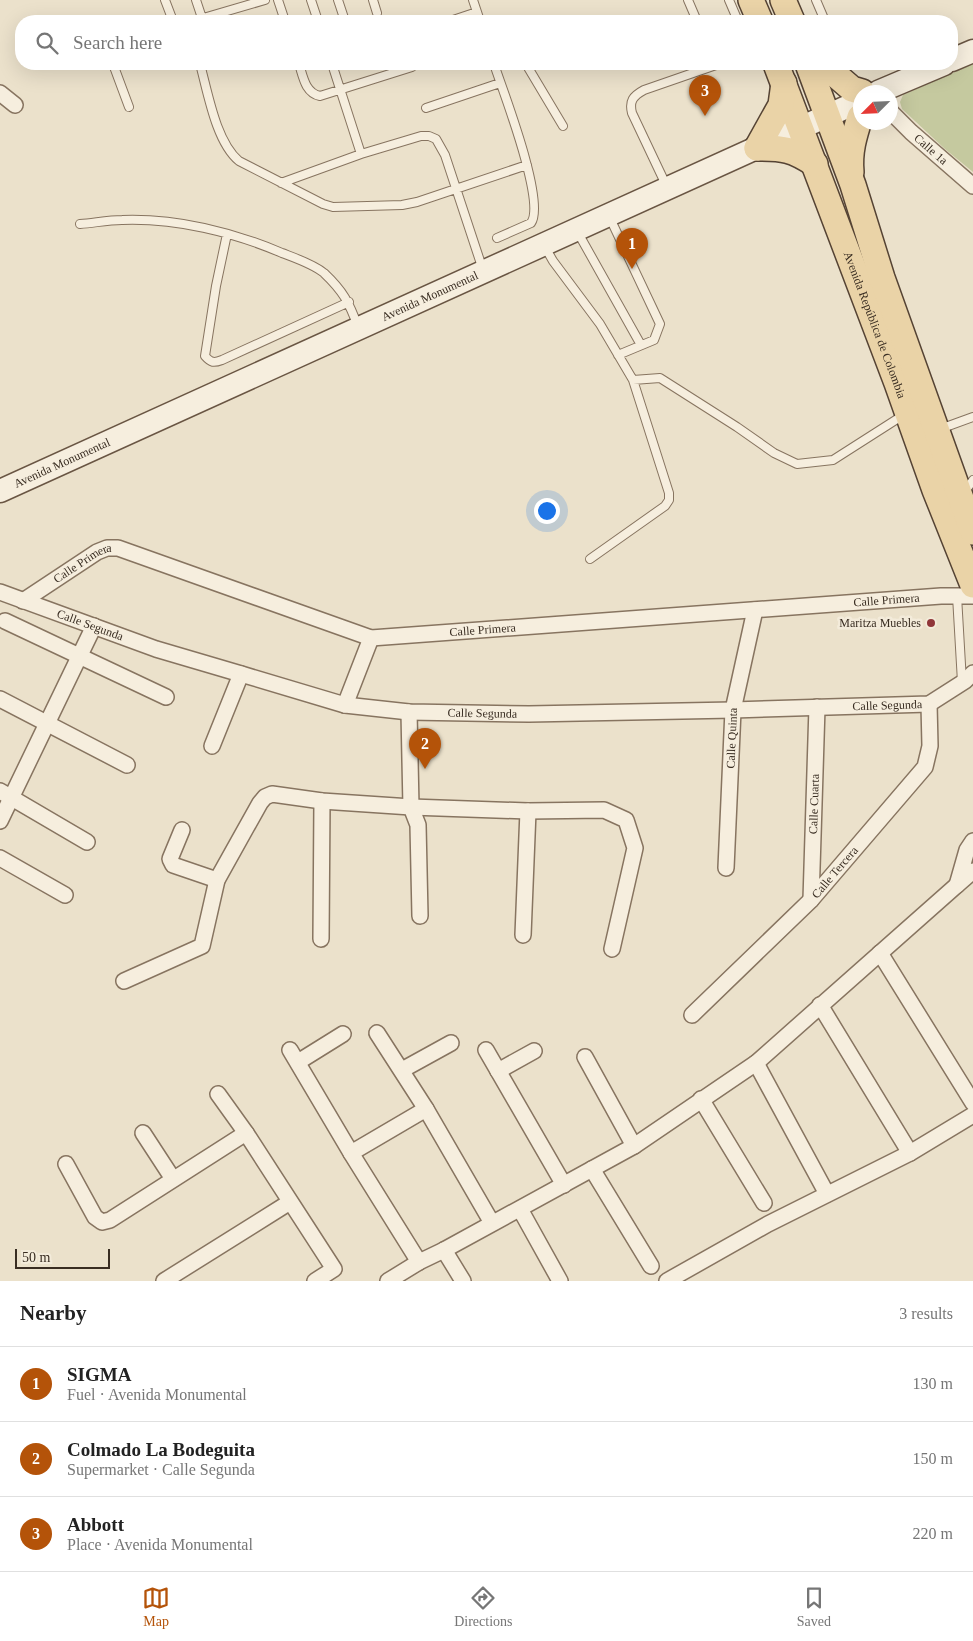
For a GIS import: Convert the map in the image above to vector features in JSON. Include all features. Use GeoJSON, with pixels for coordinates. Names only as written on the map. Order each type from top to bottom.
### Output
{"type":"FeatureCollection","features":[{"type":"Feature","properties":{"kind":"main road"},"geometry":{"type":"LineString","coordinates":[[751,0],[757,15]]}},
{"type":"Feature","properties":{"kind":"main road"},"geometry":{"type":"LineString","coordinates":[[958,57],[973,51]]}},
{"type":"Feature","properties":{"kind":"main road","name":"Avenida República de Colombia"},"geometry":{"type":"LineString","coordinates":[[810,70],[853,185],[882,278],[973,532]]}},
{"type":"Feature","properties":{"kind":"main road"},"geometry":{"type":"LineString","coordinates":[[830,70],[853,89]]}},
{"type":"Feature","properties":{"kind":"main road"},"geometry":{"type":"LineString","coordinates":[[894,85],[930,70]]}},
{"type":"Feature","properties":{"kind":"main road"},"geometry":{"type":"LineString","coordinates":[[780,73],[781,105],[757,148],[779,148],[797,152],[815,164]]}},
{"type":"Feature","properties":{"kind":"main road","name":"Avenida República de Colombia"},"geometry":{"type":"LineString","coordinates":[[780,73],[907,413],[955,485],[965,590]]}},
{"type":"Feature","properties":{"kind":"main road","name":"Avenida Monumental"},"geometry":{"type":"LineString","coordinates":[[0,491],[853,104]]}},
{"type":"Feature","properties":{"kind":"main road"},"geometry":{"type":"LineString","coordinates":[[853,185],[850,157],[856,130]]}},
{"type":"Feature","properties":{"kind":"street"},"geometry":{"type":"LineString","coordinates":[[0,93],[15,106]]}},
{"type":"Feature","properties":{"kind":"street","name":"Calle 1a"},"geometry":{"type":"LineString","coordinates":[[898,120],[973,186]]}},
{"type":"Feature","properties":{"kind":"street","name":"Calle Primera"},"geometry":{"type":"LineString","coordinates":[[23,601],[97,552],[107,548],[118,548],[371,638],[941,596],[965,590],[973,596]]}},
{"type":"Feature","properties":{"kind":"street","name":"Calle Segunda"},"geometry":{"type":"LineString","coordinates":[[0,592],[156,649],[345,705],[409,712],[529,714],[928,704],[968,678]]}},
{"type":"Feature","properties":{"kind":"street","name":"Calle Quinta"},"geometry":{"type":"LineString","coordinates":[[726,868],[733,710],[755,610]]}},
{"type":"Feature","properties":{"kind":"street"},"geometry":{"type":"LineString","coordinates":[[5,621],[166,697]]}},
{"type":"Feature","properties":{"kind":"street"},"geometry":{"type":"LineString","coordinates":[[0,821],[6,795],[48,722],[94,626]]}},
{"type":"Feature","properties":{"kind":"street"},"geometry":{"type":"LineString","coordinates":[[345,705],[371,638]]}},
{"type":"Feature","properties":{"kind":"street"},"geometry":{"type":"LineString","coordinates":[[212,746],[241,674]]}},
{"type":"Feature","properties":{"kind":"street"},"geometry":{"type":"LineString","coordinates":[[0,699],[48,722],[127,765]]}},
{"type":"Feature","properties":{"kind":"street","name":"Calle Tercera"},"geometry":{"type":"LineString","coordinates":[[692,1014],[811,900],[925,767],[930,746],[928,704]]}},
{"type":"Feature","properties":{"kind":"street","name":"Calle Cuarta"},"geometry":{"type":"LineString","coordinates":[[811,900],[817,707]]}},
{"type":"Feature","properties":{"kind":"street"},"geometry":{"type":"LineString","coordinates":[[409,712],[412,807],[418,825],[420,916]]}},
{"type":"Feature","properties":{"kind":"street"},"geometry":{"type":"LineString","coordinates":[[124,981],[202,946],[217,880],[260,803],[265,797],[272,794],[322,801],[412,807],[528,811],[604,810],[626,820],[635,848],[612,949]]}},
{"type":"Feature","properties":{"kind":"street"},"geometry":{"type":"LineString","coordinates":[[6,795],[87,842]]}},
{"type":"Feature","properties":{"kind":"street"},"geometry":{"type":"LineString","coordinates":[[321,939],[322,801]]}},
{"type":"Feature","properties":{"kind":"street"},"geometry":{"type":"LineString","coordinates":[[523,935],[528,811]]}},
{"type":"Feature","properties":{"kind":"street"},"geometry":{"type":"LineString","coordinates":[[182,830],[170,860],[171,863],[217,880]]}},
{"type":"Feature","properties":{"kind":"street"},"geometry":{"type":"LineString","coordinates":[[957,885],[967,850],[973,841]]}},
{"type":"Feature","properties":{"kind":"street"},"geometry":{"type":"LineString","coordinates":[[0,858],[65,895]]}},
{"type":"Feature","properties":{"kind":"street"},"geometry":{"type":"LineString","coordinates":[[388,1281],[419,1262],[634,1146],[756,1063],[973,870]]}},
{"type":"Feature","properties":{"kind":"street"},"geometry":{"type":"LineString","coordinates":[[880,953],[973,1103]]}},
{"type":"Feature","properties":{"kind":"street"},"geometry":{"type":"LineString","coordinates":[[820,1005],[910,1153]]}},
{"type":"Feature","properties":{"kind":"street"},"geometry":{"type":"LineString","coordinates":[[377,1032],[426,1109],[492,1224]]}},
{"type":"Feature","properties":{"kind":"street"},"geometry":{"type":"LineString","coordinates":[[343,1034],[294,1056],[351,1153],[419,1262]]}},
{"type":"Feature","properties":{"kind":"street"},"geometry":{"type":"LineString","coordinates":[[402,1070],[451,1043]]}},
{"type":"Feature","properties":{"kind":"street"},"geometry":{"type":"LineString","coordinates":[[486,1050],[564,1185]]}},
{"type":"Feature","properties":{"kind":"street"},"geometry":{"type":"LineString","coordinates":[[498,1071],[534,1051]]}},
{"type":"Feature","properties":{"kind":"street"},"geometry":{"type":"LineString","coordinates":[[585,1057],[634,1146]]}},
{"type":"Feature","properties":{"kind":"street"},"geometry":{"type":"LineString","coordinates":[[756,1063],[827,1194]]}},
{"type":"Feature","properties":{"kind":"street"},"geometry":{"type":"LineString","coordinates":[[218,1094],[246,1133],[337,1275],[315,1281]]}},
{"type":"Feature","properties":{"kind":"street"},"geometry":{"type":"LineString","coordinates":[[701,1099],[764,1203]]}},
{"type":"Feature","properties":{"kind":"street"},"geometry":{"type":"LineString","coordinates":[[351,1153],[426,1109]]}},
{"type":"Feature","properties":{"kind":"street"},"geometry":{"type":"LineString","coordinates":[[667,1281],[768,1224],[910,1153],[973,1115]]}},
{"type":"Feature","properties":{"kind":"street"},"geometry":{"type":"LineString","coordinates":[[143,1133],[173,1179]]}},
{"type":"Feature","properties":{"kind":"street"},"geometry":{"type":"LineString","coordinates":[[66,1164],[95,1218],[102,1222],[110,1220],[246,1133]]}},
{"type":"Feature","properties":{"kind":"street"},"geometry":{"type":"LineString","coordinates":[[592,1168],[651,1266]]}},
{"type":"Feature","properties":{"kind":"street"},"geometry":{"type":"LineString","coordinates":[[164,1281],[290,1202]]}},
{"type":"Feature","properties":{"kind":"street"},"geometry":{"type":"LineString","coordinates":[[520,1209],[560,1281]]}},
{"type":"Feature","properties":{"kind":"street"},"geometry":{"type":"LineString","coordinates":[[444,1250],[463,1281]]}},
{"type":"Feature","properties":{"kind":"lane"},"geometry":{"type":"LineString","coordinates":[[165,0],[171,15]]}},
{"type":"Feature","properties":{"kind":"lane"},"geometry":{"type":"LineString","coordinates":[[196,0],[201,15]]}},
{"type":"Feature","properties":{"kind":"lane"},"geometry":{"type":"LineString","coordinates":[[212,15],[265,0]]}},
{"type":"Feature","properties":{"kind":"lane"},"geometry":{"type":"LineString","coordinates":[[278,0],[283,15]]}},
{"type":"Feature","properties":{"kind":"lane"},"geometry":{"type":"LineString","coordinates":[[312,0],[316,15]]}},
{"type":"Feature","properties":{"kind":"lane"},"geometry":{"type":"LineString","coordinates":[[338,0],[343,15]]}},
{"type":"Feature","properties":{"kind":"lane"},"geometry":{"type":"LineString","coordinates":[[373,0],[377,13]]}},
{"type":"Feature","properties":{"kind":"lane"},"geometry":{"type":"LineString","coordinates":[[473,0],[478,15]]}},
{"type":"Feature","properties":{"kind":"lane"},"geometry":{"type":"LineString","coordinates":[[688,0],[694,15]]}},
{"type":"Feature","properties":{"kind":"lane"},"geometry":{"type":"LineString","coordinates":[[729,0],[735,15]]}},
{"type":"Feature","properties":{"kind":"lane"},"geometry":{"type":"LineString","coordinates":[[816,0],[822,15]]}},
{"type":"Feature","properties":{"kind":"lane"},"geometry":{"type":"LineString","coordinates":[[468,15],[477,12]]}},
{"type":"Feature","properties":{"kind":"lane"},"geometry":{"type":"LineString","coordinates":[[114,70],[129,107]]}},
{"type":"Feature","properties":{"kind":"lane"},"geometry":{"type":"LineString","coordinates":[[202,70],[226,148],[239,161],[323,204],[333,207],[402,205],[417,202],[527,165]]}},
{"type":"Feature","properties":{"kind":"lane"},"geometry":{"type":"LineString","coordinates":[[301,70],[306,86],[314,95],[320,96],[403,70]]}},
{"type":"Feature","properties":{"kind":"lane"},"geometry":{"type":"LineString","coordinates":[[334,70],[361,154]]}},
{"type":"Feature","properties":{"kind":"lane"},"geometry":{"type":"LineString","coordinates":[[496,70],[527,165],[535,210],[534,220],[527,226],[497,238]]}},
{"type":"Feature","properties":{"kind":"lane"},"geometry":{"type":"LineString","coordinates":[[530,70],[563,126]]}},
{"type":"Feature","properties":{"kind":"lane"},"geometry":{"type":"LineString","coordinates":[[668,189],[630,106],[636,94],[700,70]]}},
{"type":"Feature","properties":{"kind":"lane"},"geometry":{"type":"LineString","coordinates":[[426,108],[500,84]]}},
{"type":"Feature","properties":{"kind":"lane"},"geometry":{"type":"LineString","coordinates":[[281,183],[361,154],[413,138],[429,136],[436,139],[441,146],[484,272]]}},
{"type":"Feature","properties":{"kind":"lane"},"geometry":{"type":"LineString","coordinates":[[609,216],[660,324],[654,340],[618,355]]}},
{"type":"Feature","properties":{"kind":"lane"},"geometry":{"type":"LineString","coordinates":[[80,224],[122,220],[154,220],[227,234],[260,244],[322,271],[349,302],[359,329]]}},
{"type":"Feature","properties":{"kind":"lane"},"geometry":{"type":"LineString","coordinates":[[577,230],[642,344]]}},
{"type":"Feature","properties":{"kind":"lane"},"geometry":{"type":"LineString","coordinates":[[227,234],[216,286],[205,356],[210,361],[214,363],[222,360],[349,302]]}},
{"type":"Feature","properties":{"kind":"lane"},"geometry":{"type":"LineString","coordinates":[[544,245],[553,261],[600,324],[632,380],[669,493],[669,500],[665,506],[590,559]]}},
{"type":"Feature","properties":{"kind":"lane"},"geometry":{"type":"LineString","coordinates":[[632,380],[660,378],[774,453],[797,464],[833,460],[907,413]]}},
{"type":"Feature","properties":{"kind":"lane"},"geometry":{"type":"LineString","coordinates":[[936,430],[973,417]]}},
{"type":"Feature","properties":{"kind":"lane"},"geometry":{"type":"LineString","coordinates":[[965,590],[968,678]]}},
{"type":"Feature","properties":{"kind":"green space"},"geometry":{"type":"Polygon","coordinates":[[[973,64],[973,172],[902,109],[900,102],[903,95],[973,64]]]}},
{"type":"Feature","properties":{"kind":"place","name":"Abbott"},"geometry":{"type":"Point","coordinates":[705,116]}},
{"type":"Feature","properties":{"kind":"place","name":"SIGMA"},"geometry":{"type":"Point","coordinates":[632,269]}},
{"type":"Feature","properties":{"kind":"place","name":"Maritza Muebles"},"geometry":{"type":"Point","coordinates":[931,623]}},
{"type":"Feature","properties":{"kind":"place","name":"Colmado La Bodeguita"},"geometry":{"type":"Point","coordinates":[425,769]}}]}
